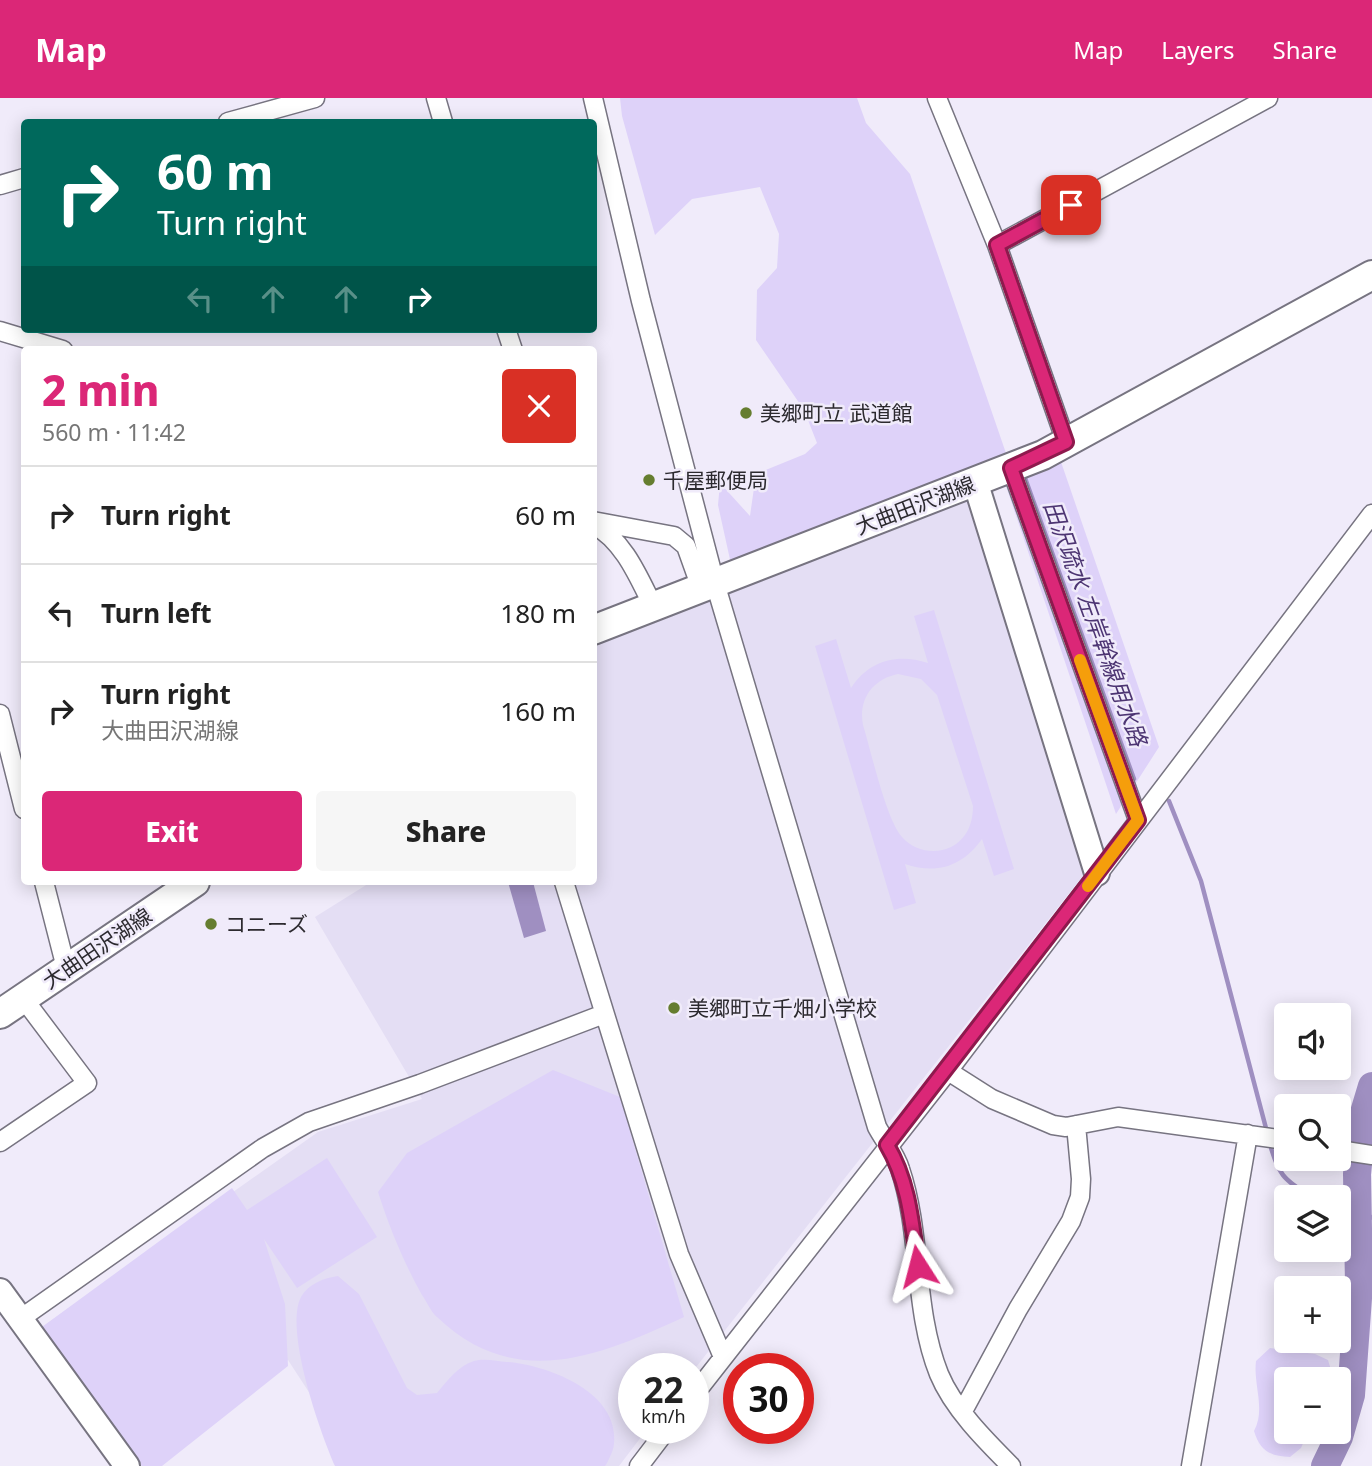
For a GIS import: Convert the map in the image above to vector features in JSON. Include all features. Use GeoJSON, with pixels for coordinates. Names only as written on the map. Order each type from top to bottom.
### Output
{"type":"FeatureCollection","features":[{"type":"Feature","properties":{"kind":"main road","name":"大曲田沢湖線"},"geometry":{"type":"LineString","coordinates":[[597,628],[1011,468],[1066,442],[1372,275]]}},
{"type":"Feature","properties":{"kind":"main road","name":"大曲田沢湖線"},"geometry":{"type":"LineString","coordinates":[[0,1014],[179,886]]}},
{"type":"Feature","properties":{"kind":"street"},"geometry":{"type":"LineString","coordinates":[[239,119],[315,98]]}},
{"type":"Feature","properties":{"kind":"street"},"geometry":{"type":"LineString","coordinates":[[436,98],[442,119]]}},
{"type":"Feature","properties":{"kind":"street"},"geometry":{"type":"LineString","coordinates":[[593,98],[708,585],[877,1127],[900,1166],[907,1192],[929,1339],[938,1373],[992,1459],[1011,1466]]}},
{"type":"Feature","properties":{"kind":"street"},"geometry":{"type":"LineString","coordinates":[[937,98],[997,245],[1066,442]]}},
{"type":"Feature","properties":{"kind":"street"},"geometry":{"type":"LineString","coordinates":[[997,245],[1268,98]]}},
{"type":"Feature","properties":{"kind":"street"},"geometry":{"type":"LineString","coordinates":[[0,185],[21,179]]}},
{"type":"Feature","properties":{"kind":"street"},"geometry":{"type":"LineString","coordinates":[[0,331],[50,346]]}},
{"type":"Feature","properties":{"kind":"street"},"geometry":{"type":"LineString","coordinates":[[1011,468],[1138,820]]}},
{"type":"Feature","properties":{"kind":"street"},"geometry":{"type":"LineString","coordinates":[[975,481],[1097,873]]}},
{"type":"Feature","properties":{"kind":"street"},"geometry":{"type":"LineString","coordinates":[[726,1353],[887,1145],[948,1071],[1372,514]]}},
{"type":"Feature","properties":{"kind":"street"},"geometry":{"type":"LineString","coordinates":[[597,524],[674,536],[685,547],[708,585]]}},
{"type":"Feature","properties":{"kind":"street"},"geometry":{"type":"LineString","coordinates":[[597,525],[608,532],[633,565],[653,607]]}},
{"type":"Feature","properties":{"kind":"street"},"geometry":{"type":"LineString","coordinates":[[0,714],[21,797]]}},
{"type":"Feature","properties":{"kind":"street"},"geometry":{"type":"LineString","coordinates":[[45,885],[66,968]]}},
{"type":"Feature","properties":{"kind":"street"},"geometry":{"type":"LineString","coordinates":[[565,885],[679,1254],[723,1357],[709,1375]]}},
{"type":"Feature","properties":{"kind":"street"},"geometry":{"type":"LineString","coordinates":[[0,1142],[87,1083],[23,998]]}},
{"type":"Feature","properties":{"kind":"street"},"geometry":{"type":"LineString","coordinates":[[20,1319],[263,1148],[309,1122],[420,1084],[604,1013]]}},
{"type":"Feature","properties":{"kind":"street"},"geometry":{"type":"LineString","coordinates":[[948,1071],[992,1099],[1053,1125],[1076,1125],[1118,1117],[1274,1137]]}},
{"type":"Feature","properties":{"kind":"street"},"geometry":{"type":"LineString","coordinates":[[963,1411],[1018,1309],[1072,1222],[1080,1198],[1082,1179],[1076,1125]]}},
{"type":"Feature","properties":{"kind":"street"},"geometry":{"type":"LineString","coordinates":[[1191,1466],[1248,1134]]}},
{"type":"Feature","properties":{"kind":"street"},"geometry":{"type":"LineString","coordinates":[[1351,1152],[1372,1155]]}},
{"type":"Feature","properties":{"kind":"street"},"geometry":{"type":"LineString","coordinates":[[0,1292],[127,1466]]}},
{"type":"Feature","properties":{"kind":"street"},"geometry":{"type":"LineString","coordinates":[[639,1466],[656,1444]]}},
{"type":"Feature","properties":{"kind":"shaded area"},"geometry":{"type":"Polygon","coordinates":[[[620,98],[857,98],[866,123],[910,174],[1008,459],[731,564],[718,505],[720,483],[750,516],[756,474],[805,454],[817,443],[804,410],[756,340],[757,290],[777,268],[779,234],[760,187],[692,199],[655,235],[622,116],[620,98]]]}},
{"type":"Feature","properties":{"kind":"shaded area"},"geometry":{"type":"Polygon","coordinates":[[[1060,459],[1159,747],[1116,814],[1005,483],[1060,459]]]}},
{"type":"Feature","properties":{"kind":"shaded area","name":"美郷町立千畑小学校"},"geometry":{"type":"Polygon","coordinates":[[[971,498],[1085,873],[707,1353],[618,1353],[618,1444],[636,1444],[619,1466],[357,1466],[288,1360],[156,1466],[129,1466],[42,1327],[318,1132],[422,1099],[315,917],[366,885],[597,885],[597,644],[971,498]]]}},
{"type":"Feature","properties":{"kind":"shaded area"},"geometry":{"type":"Polygon","coordinates":[[[934,610],[1014,869],[994,876],[982,839],[966,856],[948,866],[928,869],[905,864],[916,903],[894,910],[815,646],[836,639],[851,688],[866,671],[885,661],[906,659],[928,663],[914,616],[934,610]],[[898,674],[881,680],[865,699],[862,716],[880,784],[896,828],[912,846],[938,851],[957,844],[965,835],[972,818],[973,806],[937,695],[921,679],[898,674]]]}},
{"type":"Feature","properties":{"kind":"shaded area"},"geometry":{"type":"Polygon","coordinates":[[[509,885],[534,885],[546,931],[524,938],[509,885]]]}},
{"type":"Feature","properties":{"kind":"shaded area"},"geometry":{"type":"Polygon","coordinates":[[[553,1070],[620,1097],[684,1317],[590,1354],[558,1360],[527,1360],[497,1354],[467,1340],[435,1315],[403,1257],[378,1192],[407,1153],[553,1070]]]}},
{"type":"Feature","properties":{"kind":"shaded area"},"geometry":{"type":"Polygon","coordinates":[[[327,1158],[377,1237],[297,1288],[264,1239],[285,1304],[288,1366],[162,1466],[142,1466],[42,1327],[232,1188],[247,1210],[327,1158]]]}},
{"type":"Feature","properties":{"kind":"shaded area"},"geometry":{"type":"Polygon","coordinates":[[[338,1276],[359,1294],[407,1388],[417,1395],[437,1393],[463,1366],[482,1360],[523,1364],[559,1375],[593,1395],[605,1409],[612,1425],[614,1443],[605,1466],[335,1466],[306,1381],[297,1333],[297,1312],[301,1297],[312,1285],[338,1276]]]}},
{"type":"Feature","properties":{"kind":"shaded area"},"geometry":{"type":"Polygon","coordinates":[[[1270,1348],[1274,1349],[1274,1353],[1308,1353],[1328,1360],[1330,1367],[1274,1367],[1274,1444],[1303,1444],[1290,1457],[1267,1451],[1259,1443],[1254,1431],[1259,1414],[1256,1361],[1270,1348]]]}},
{"type":"Feature","properties":{"kind":"waterway","name":"田沢疏水 左岸幹線用水路"},"geometry":{"type":"LineString","coordinates":[[1025,478],[1134,779]]}},
{"type":"Feature","properties":{"kind":"waterway","name":"田沢疏水 左岸幹線用水路"},"geometry":{"type":"LineString","coordinates":[[1169,801],[1201,881],[1267,1132]]}},
{"type":"Feature","properties":{"kind":"waterway"},"geometry":{"type":"LineString","coordinates":[[1325,1466],[1339,1437],[1351,1395],[1359,1284],[1357,1174],[1363,1116],[1372,1086]]}},
{"type":"Feature","properties":{"kind":"waterway","name":"田沢疏水 左岸幹線用水路"},"geometry":{"type":"LineString","coordinates":[[1269,1141],[1279,1169],[1293,1185]]}},
{"type":"Feature","properties":{"kind":"waterway","name":"田沢疏水 左岸幹線用水路"},"geometry":{"type":"LineString","coordinates":[[1351,1220],[1358,1224],[1372,1217]]}},
{"type":"Feature","properties":{"kind":"slow traffic"},"geometry":{"type":"LineString","coordinates":[[1080,660],[1138,820],[1088,886]]}},
{"type":"Feature","properties":{"kind":"place","name":"美郷町立 武道館"},"geometry":{"type":"Point","coordinates":[746,413]}},
{"type":"Feature","properties":{"kind":"place","name":"千屋郵便局"},"geometry":{"type":"Point","coordinates":[649,480]}},
{"type":"Feature","properties":{"kind":"place","name":"コニーズ"},"geometry":{"type":"Point","coordinates":[211,924]}},
{"type":"Feature","properties":{"kind":"place","name":"美郷町立千畑小学校"},"geometry":{"type":"Point","coordinates":[674,1008]}},
{"type":"Feature","properties":{"kind":"route"},"geometry":{"type":"LineString","coordinates":[[918,1266],[907,1192],[900,1166],[887,1145],[948,1071],[1138,820],[1011,468],[1066,442],[997,245],[1071,205]]}}]}
